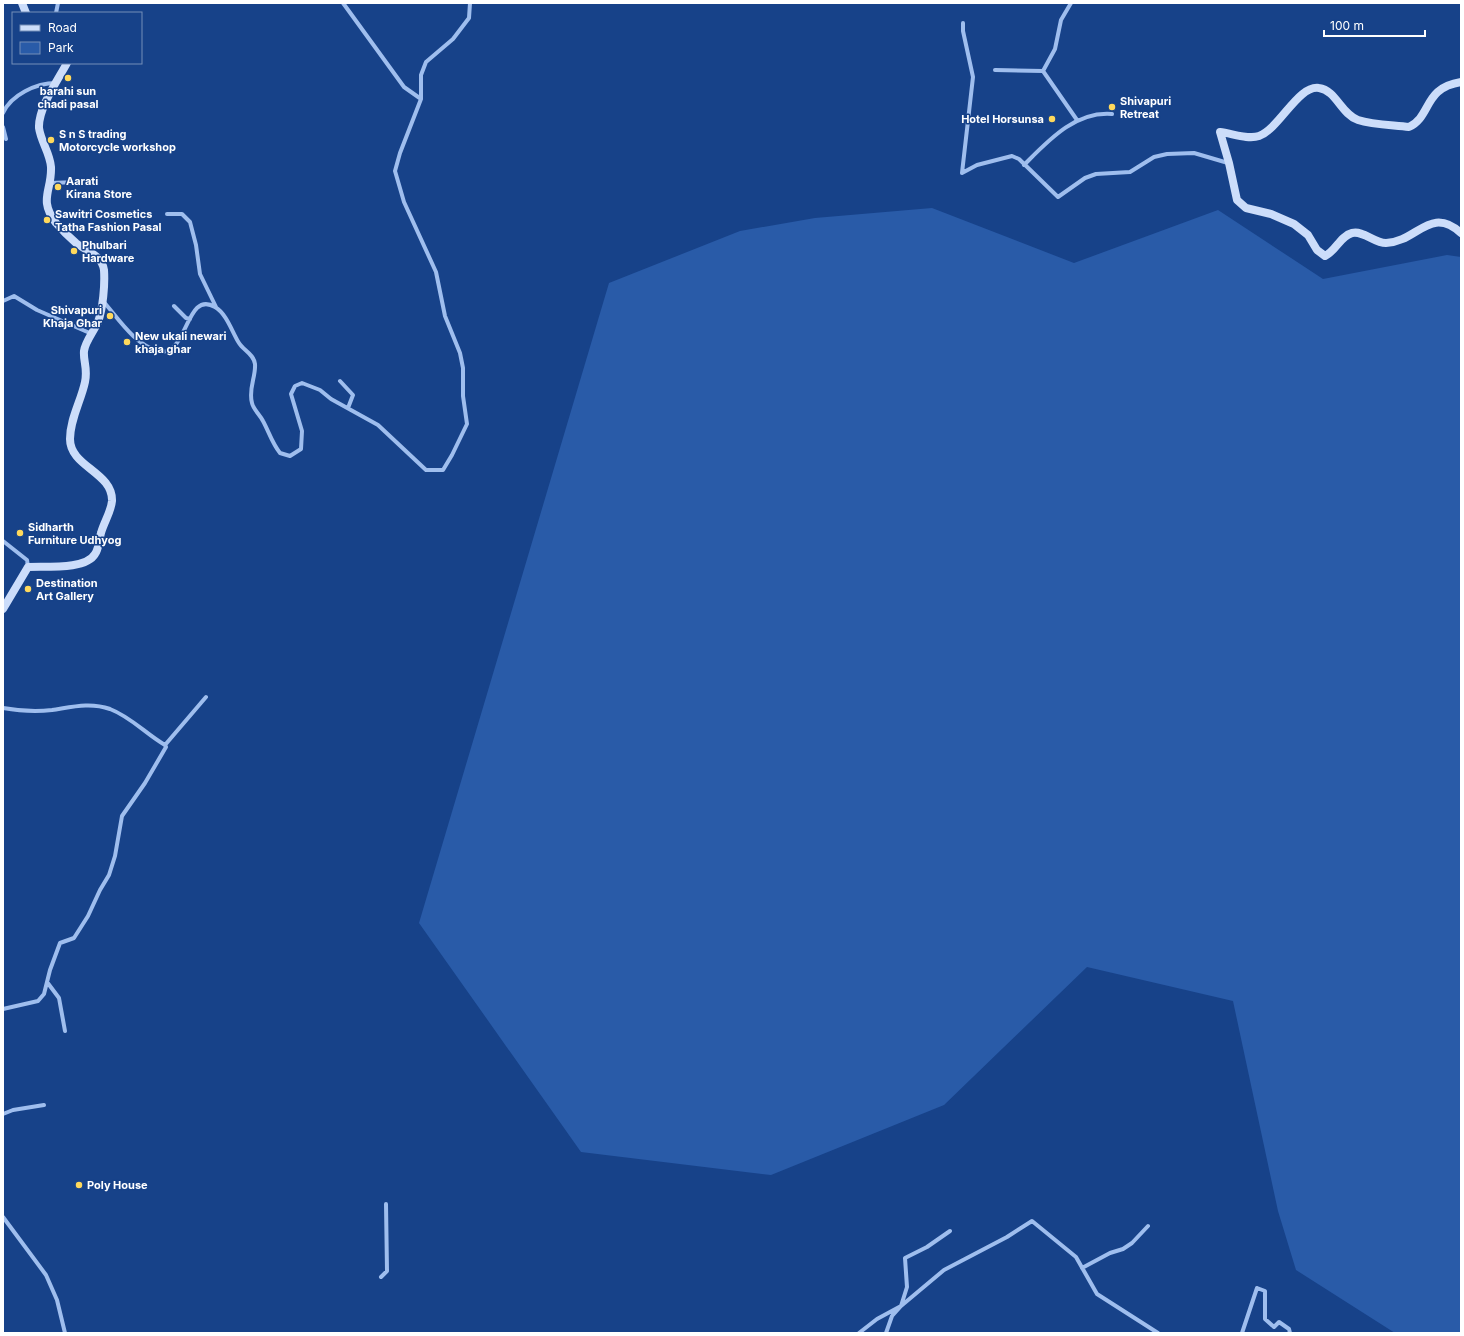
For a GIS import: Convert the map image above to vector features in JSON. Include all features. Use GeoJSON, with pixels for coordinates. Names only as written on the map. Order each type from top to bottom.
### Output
{"type":"FeatureCollection","features":[{"type":"Feature","properties":{"kind":"street"},"geometry":{"type":"LineString","coordinates":[[343,3],[404,87],[421,99]]}},
{"type":"Feature","properties":{"kind":"street"},"geometry":{"type":"LineString","coordinates":[[167,214],[182,214],[190,222],[196,245],[201,278],[216,307],[224,317],[240,344],[251,354],[255,362],[251,389],[252,403],[272,442],[280,453],[290,456],[301,449],[302,431],[291,394],[295,386],[302,383],[320,390],[331,399],[378,425],[426,470],[443,470],[455,451],[467,424],[463,396],[463,368],[460,353],[446,316],[436,272],[404,202],[396,171],[400,153],[421,99],[421,75],[426,62],[453,39],[469,18],[470,3]]}},
{"type":"Feature","properties":{"kind":"street"},"geometry":{"type":"LineString","coordinates":[[1043,71],[1055,50],[1061,20],[1070,3]]}},
{"type":"Feature","properties":{"kind":"street"},"geometry":{"type":"LineString","coordinates":[[962,23],[962,31],[973,77],[962,174],[981,163],[1012,156],[1024,165],[1058,197],[1085,178],[1096,174],[1130,172],[1154,156],[1194,152],[1229,163]]}},
{"type":"Feature","properties":{"kind":"street"},"geometry":{"type":"LineString","coordinates":[[28,567],[74,565],[88,562],[96,554],[102,528],[112,506],[112,498],[108,487],[101,477],[76,455],[70,440],[73,420],[88,369],[84,350],[98,321],[102,300],[104,270],[102,262],[96,256],[76,243],[56,222],[47,206],[47,190],[50,183],[49,154],[41,138],[39,127],[46,102],[66,64]]}},
{"type":"Feature","properties":{"kind":"street"},"geometry":{"type":"LineString","coordinates":[[995,70],[1043,71]]}},
{"type":"Feature","properties":{"kind":"street"},"geometry":{"type":"LineString","coordinates":[[1043,71],[1077,120]]}},
{"type":"Feature","properties":{"kind":"street"},"geometry":{"type":"LineString","coordinates":[[1461,82],[1450,84],[1433,95],[1416,124],[1409,127],[1358,120],[1345,112],[1332,95],[1319,88],[1308,89],[1270,130],[1257,137],[1220,132],[1229,163],[1237,200],[1241,205],[1271,214],[1294,224],[1308,234],[1317,250],[1325,256],[1331,253],[1346,234],[1354,232],[1372,240],[1386,243],[1400,240],[1431,224],[1442,221],[1451,224],[1461,233]]}},
{"type":"Feature","properties":{"kind":"street"},"geometry":{"type":"LineString","coordinates":[[3,113],[7,104],[19,94],[47,83],[56,83]]}},
{"type":"Feature","properties":{"kind":"street"},"geometry":{"type":"LineString","coordinates":[[1024,165],[1058,134],[1077,120],[1091,115],[1112,114]]}},
{"type":"Feature","properties":{"kind":"street"},"geometry":{"type":"LineString","coordinates":[[3,127],[6,138]]}},
{"type":"Feature","properties":{"kind":"street"},"geometry":{"type":"LineString","coordinates":[[50,183],[78,182]]}},
{"type":"Feature","properties":{"kind":"street"},"geometry":{"type":"LineString","coordinates":[[3,301],[14,296],[37,310],[92,334]]}},
{"type":"Feature","properties":{"kind":"street"},"geometry":{"type":"LineString","coordinates":[[102,300],[131,333],[141,342],[159,352],[165,352],[182,338],[194,310],[199,306],[206,304],[216,307]]}},
{"type":"Feature","properties":{"kind":"street"},"geometry":{"type":"LineString","coordinates":[[174,306],[186,318],[190,319]]}},
{"type":"Feature","properties":{"kind":"street"},"geometry":{"type":"LineString","coordinates":[[340,381],[353,395],[348,408]]}},
{"type":"Feature","properties":{"kind":"street"},"geometry":{"type":"LineString","coordinates":[[3,541],[27,560],[28,567],[3,609]]}},
{"type":"Feature","properties":{"kind":"street"},"geometry":{"type":"LineString","coordinates":[[3,1009],[38,1001],[44,994],[60,943],[74,938],[82,927],[109,875],[115,856],[122,816],[145,783],[166,747],[165,745],[206,697]]}},
{"type":"Feature","properties":{"kind":"street"},"geometry":{"type":"LineString","coordinates":[[3,708],[25,712],[85,705],[110,709],[124,716],[165,745]]}},
{"type":"Feature","properties":{"kind":"street"},"geometry":{"type":"LineString","coordinates":[[47,982],[59,998],[65,1031]]}},
{"type":"Feature","properties":{"kind":"street"},"geometry":{"type":"LineString","coordinates":[[3,1114],[13,1110],[44,1105]]}},
{"type":"Feature","properties":{"kind":"street"},"geometry":{"type":"LineString","coordinates":[[381,1277],[387,1271],[386,1204]]}},
{"type":"Feature","properties":{"kind":"street"},"geometry":{"type":"LineString","coordinates":[[3,1217],[46,1275],[57,1300],[65,1333]]}},
{"type":"Feature","properties":{"kind":"street"},"geometry":{"type":"LineString","coordinates":[[886,1333],[892,1316],[901,1306],[944,1270],[1007,1237],[1032,1221],[1076,1257],[1097,1294],[1158,1333]]}},
{"type":"Feature","properties":{"kind":"street"},"geometry":{"type":"LineString","coordinates":[[1082,1268],[1110,1253],[1123,1249],[1132,1243],[1148,1226]]}},
{"type":"Feature","properties":{"kind":"street"},"geometry":{"type":"LineString","coordinates":[[858,1333],[877,1319],[901,1306],[907,1288],[905,1258],[927,1247],[950,1231]]}},
{"type":"Feature","properties":{"kind":"street"},"geometry":{"type":"LineString","coordinates":[[1242,1333],[1258,1288],[1265,1291],[1265,1319],[1274,1327],[1279,1322],[1289,1329],[1290,1333]]}},
{"type":"Feature","properties":{"kind":"green space"},"geometry":{"type":"Polygon","coordinates":[[[932,208],[1074,263],[1218,210],[1323,279],[1447,255],[1461,257],[1461,1333],[1395,1333],[1296,1270],[1278,1211],[1233,1001],[1087,967],[944,1105],[771,1175],[581,1152],[419,923],[609,283],[740,231],[815,218],[932,208]]]}},
{"type":"Feature","properties":{"kind":"place","name":"barahi sun chadi pasal"},"geometry":{"type":"Point","coordinates":[68,78]}},
{"type":"Feature","properties":{"kind":"place","name":"Shivapuri Retreat"},"geometry":{"type":"Point","coordinates":[1112,107]}},
{"type":"Feature","properties":{"kind":"place","name":"Hotel Horsunsa"},"geometry":{"type":"Point","coordinates":[1052,119]}},
{"type":"Feature","properties":{"kind":"place","name":"S n S trading Motorcycle workshop"},"geometry":{"type":"Point","coordinates":[51,140]}},
{"type":"Feature","properties":{"kind":"place","name":"Aarati Kirana Store"},"geometry":{"type":"Point","coordinates":[58,187]}},
{"type":"Feature","properties":{"kind":"place","name":"Sawitri Cosmetics Tatha Fashion Pasal"},"geometry":{"type":"Point","coordinates":[47,220]}},
{"type":"Feature","properties":{"kind":"place","name":"Phulbari Hardware"},"geometry":{"type":"Point","coordinates":[74,251]}},
{"type":"Feature","properties":{"kind":"place","name":"Shivapuri Khaja Ghar"},"geometry":{"type":"Point","coordinates":[110,316]}},
{"type":"Feature","properties":{"kind":"place","name":"New ukali newari khaja ghar"},"geometry":{"type":"Point","coordinates":[127,342]}},
{"type":"Feature","properties":{"kind":"place","name":"Sidharth Furniture Udhyog"},"geometry":{"type":"Point","coordinates":[20,533]}},
{"type":"Feature","properties":{"kind":"place","name":"Destination Art Gallery"},"geometry":{"type":"Point","coordinates":[28,589]}},
{"type":"Feature","properties":{"kind":"place","name":"Poly House"},"geometry":{"type":"Point","coordinates":[79,1185]}}]}
